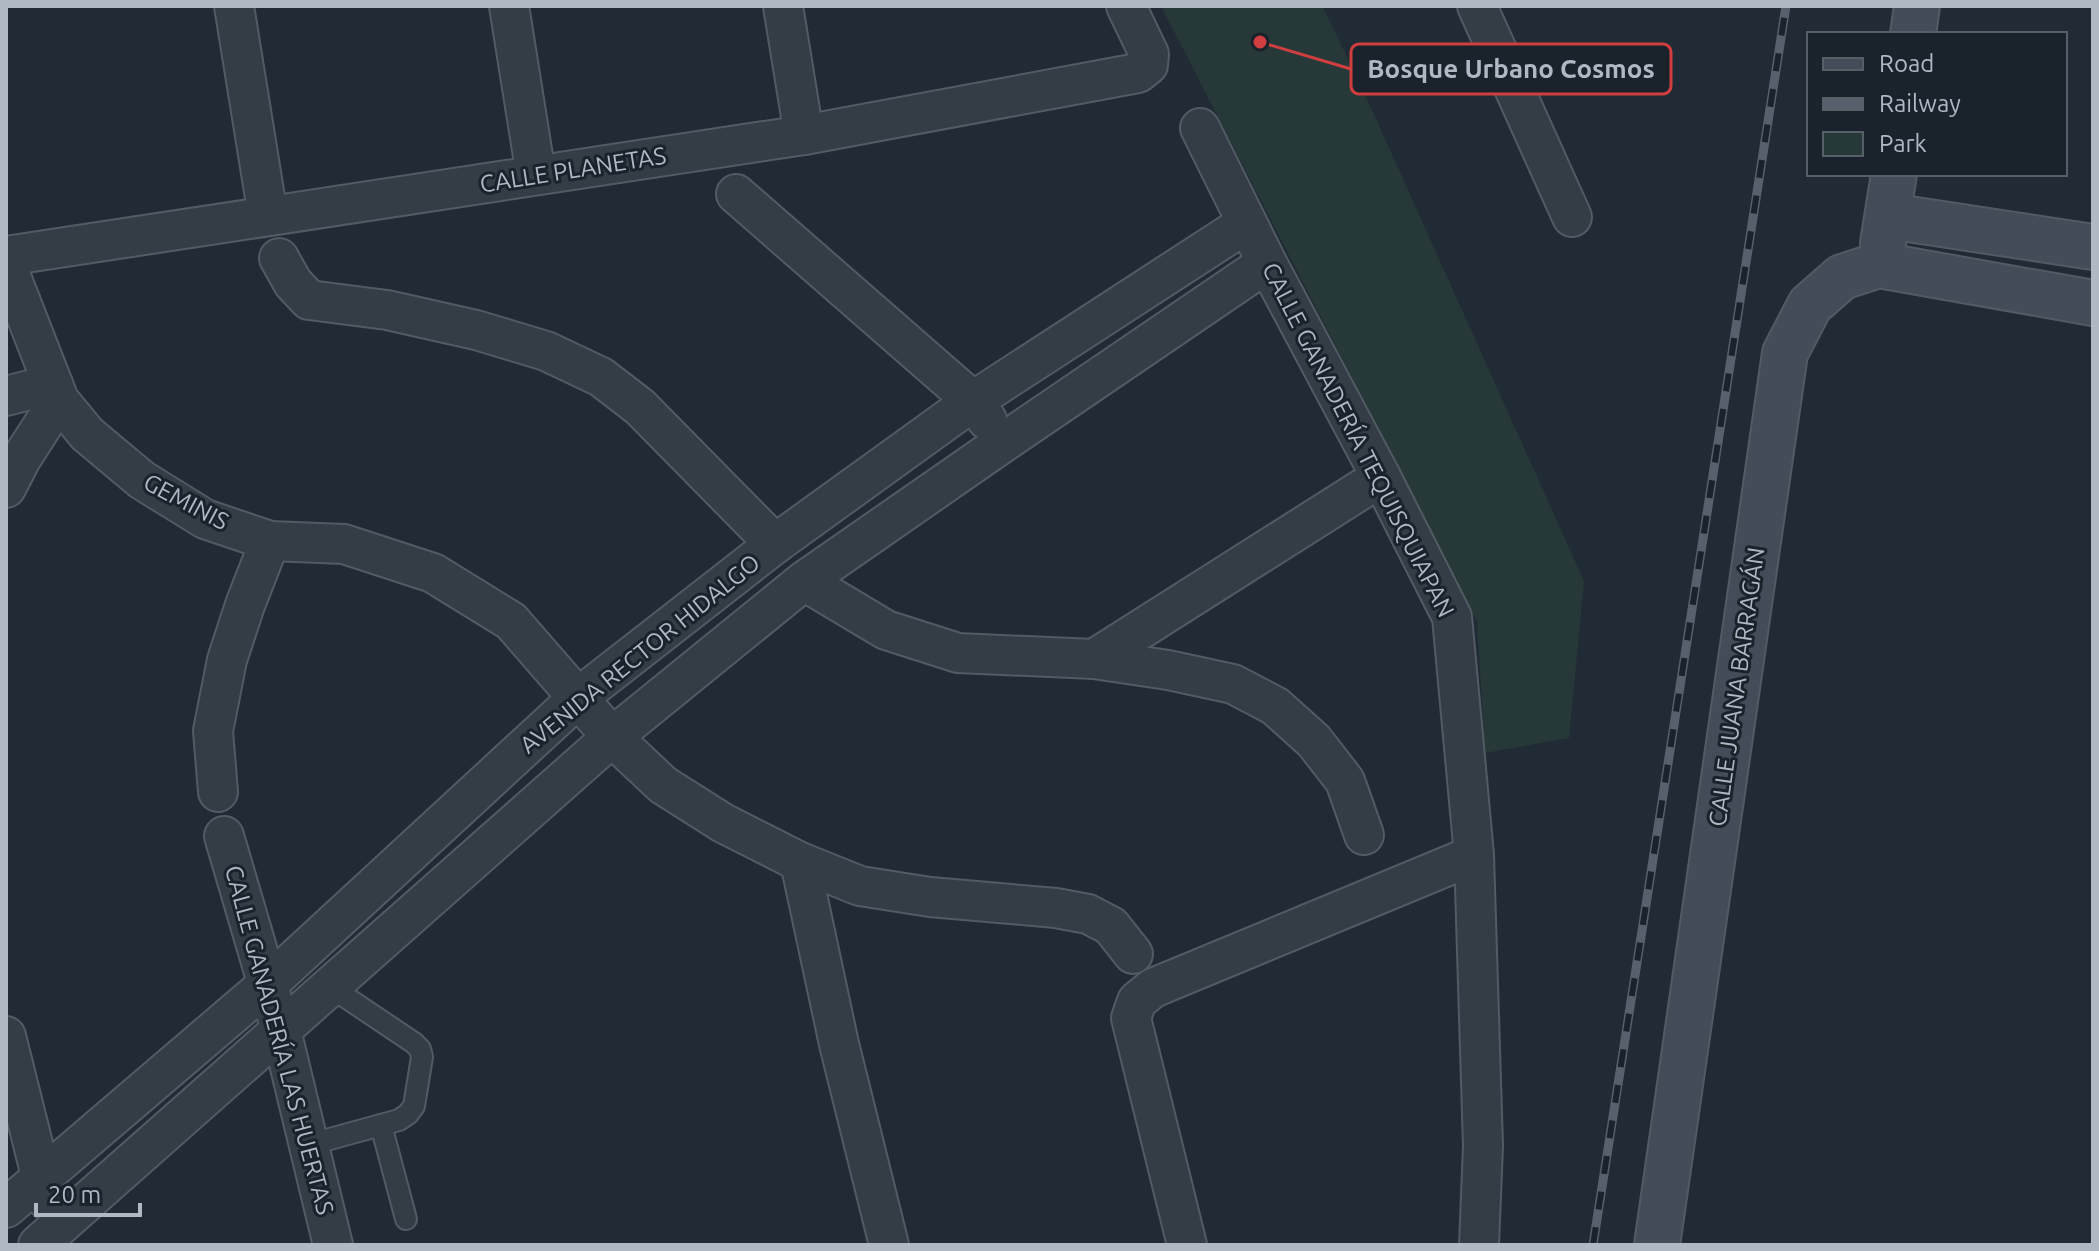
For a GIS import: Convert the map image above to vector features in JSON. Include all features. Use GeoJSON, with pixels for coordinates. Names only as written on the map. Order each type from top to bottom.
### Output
{"type":"FeatureCollection","features":[{"type":"Feature","properties":{"kind":"street"},"geometry":{"type":"LineString","coordinates":[[234,6],[268,216]]}},
{"type":"Feature","properties":{"kind":"street"},"geometry":{"type":"LineString","coordinates":[[509,6],[536,175]]}},
{"type":"Feature","properties":{"kind":"street"},"geometry":{"type":"LineString","coordinates":[[783,6],[804,135]]}},
{"type":"Feature","properties":{"kind":"street","name":"CALLE PLANETAS"},"geometry":{"type":"LineString","coordinates":[[6,256],[804,135],[1138,73],[1148,65],[1149,54],[1126,6]]}},
{"type":"Feature","properties":{"kind":"street"},"geometry":{"type":"LineString","coordinates":[[1477,6],[1572,217]]}},
{"type":"Feature","properties":{"kind":"street"},"geometry":{"type":"LineString","coordinates":[[1913,32],[1917,6]]}},
{"type":"Feature","properties":{"kind":"street","name":"CALLE GANADERÍA TEQUISQUIAPAN"},"geometry":{"type":"LineString","coordinates":[[1200,128],[1452,617],[1474,855],[1483,1146],[1479,1245]]}},
{"type":"Feature","properties":{"kind":"street"},"geometry":{"type":"LineString","coordinates":[[736,194],[973,401],[1004,442]]}},
{"type":"Feature","properties":{"kind":"street"},"geometry":{"type":"LineString","coordinates":[[2093,247],[1892,195],[1879,265],[2093,303]]}},
{"type":"Feature","properties":{"kind":"street","name":"AVENIDA RECTOR HIDALGO"},"geometry":{"type":"LineString","coordinates":[[6,1208],[268,984],[579,697],[775,544],[973,401],[1247,223]]}},
{"type":"Feature","properties":{"kind":"street"},"geometry":{"type":"LineString","coordinates":[[279,258],[293,283],[309,300],[387,310],[476,330],[546,351],[601,377],[640,407],[775,544]]}},
{"type":"Feature","properties":{"kind":"street","name":"AVENIDA RECTOR HIDALGO"},"geometry":{"type":"LineString","coordinates":[[50,1240],[329,986],[612,737],[804,581],[1267,263]]}},
{"type":"Feature","properties":{"kind":"street","name":"GEMINIS"},"geometry":{"type":"LineString","coordinates":[[6,264],[56,392],[87,434],[142,480],[205,519],[270,541],[344,544],[433,573],[511,621],[612,737],[663,785],[723,823],[800,862],[860,886],[1088,914],[1111,926],[1133,954]]}},
{"type":"Feature","properties":{"kind":"street","name":"CALLE JUANA BARRAGÁN"},"geometry":{"type":"LineString","coordinates":[[1657,1245],[1785,353],[1810,305],[1842,277],[1879,265]]}},
{"type":"Feature","properties":{"kind":"street"},"geometry":{"type":"LineString","coordinates":[[6,396],[56,392]]}},
{"type":"Feature","properties":{"kind":"street"},"geometry":{"type":"LineString","coordinates":[[6,488],[56,392]]}},
{"type":"Feature","properties":{"kind":"street"},"geometry":{"type":"LineString","coordinates":[[1094,659],[1381,477]]}},
{"type":"Feature","properties":{"kind":"street"},"geometry":{"type":"LineString","coordinates":[[218,792],[213,731],[227,660],[270,541]]}},
{"type":"Feature","properties":{"kind":"street"},"geometry":{"type":"LineString","coordinates":[[804,581],[886,630],[958,653],[1094,659],[1233,684],[1275,706],[1314,741],[1345,781],[1364,835]]}},
{"type":"Feature","properties":{"kind":"street","name":"CALLE GANADERÍA LAS HUERTAS"},"geometry":{"type":"LineString","coordinates":[[224,836],[281,1030],[333,1245]]}},
{"type":"Feature","properties":{"kind":"street"},"geometry":{"type":"LineString","coordinates":[[1187,1245],[1131,1018],[1137,1001],[1153,988],[1474,855]]}},
{"type":"Feature","properties":{"kind":"street"},"geometry":{"type":"LineString","coordinates":[[800,862],[839,1044],[889,1245]]}},
{"type":"Feature","properties":{"kind":"street"},"geometry":{"type":"LineString","coordinates":[[6,1036],[41,1178],[50,1240]]}},
{"type":"Feature","properties":{"kind":"lane"},"geometry":{"type":"LineString","coordinates":[[308,1145],[399,1120],[408,1114],[414,1106],[422,1057],[414,1043],[329,986]]}},
{"type":"Feature","properties":{"kind":"lane"},"geometry":{"type":"LineString","coordinates":[[381,1125],[406,1219]]}},
{"type":"Feature","properties":{"kind":"green space"},"geometry":{"type":"Polygon","coordinates":[[[1161,6],[1322,6],[1358,79],[1584,581],[1569,738],[1485,753],[1477,621],[1161,6]]]}},
{"type":"Feature","properties":{"kind":"railway"},"geometry":{"type":"LineString","coordinates":[[1593,1245],[1786,6]]}},
{"type":"Feature","properties":{"kind":"place","name":"Bosque Urbano Cosmos"},"geometry":{"type":"Point","coordinates":[1260,42]}}]}
